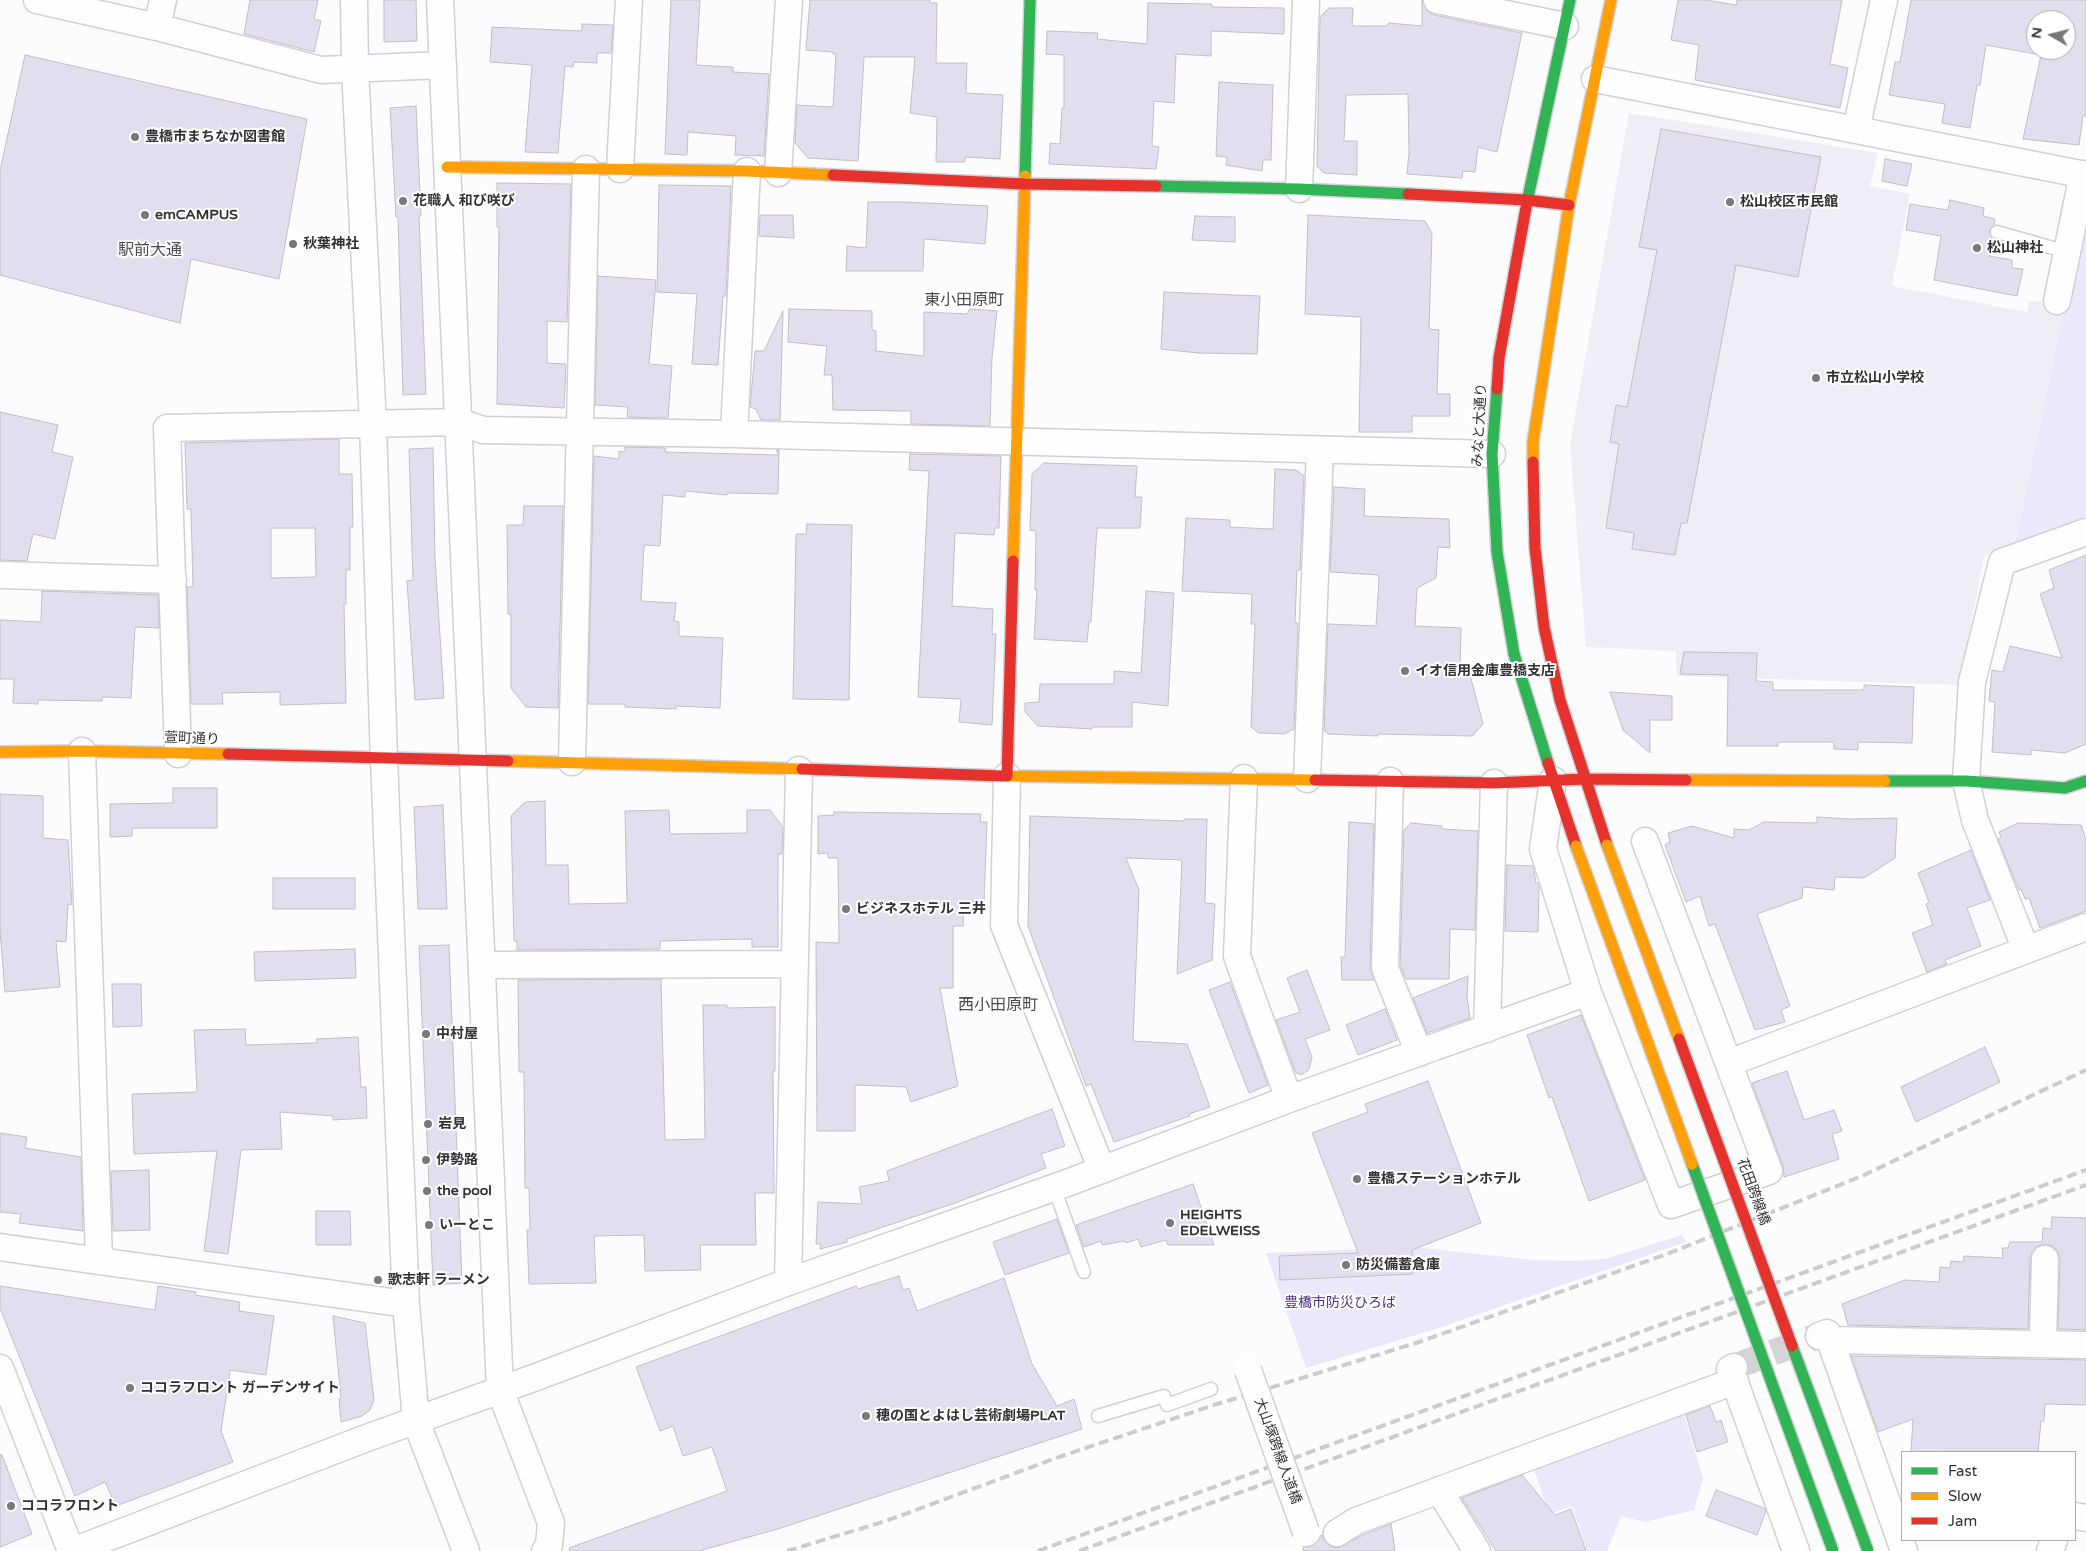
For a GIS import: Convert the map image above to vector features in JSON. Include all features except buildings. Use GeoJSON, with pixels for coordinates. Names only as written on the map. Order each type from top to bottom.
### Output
{"type":"FeatureCollection","features":[{"type":"Feature","properties":{"kind":"street"},"geometry":{"type":"LineString","coordinates":[[37,0],[157,27],[322,70],[443,66]]}},
{"type":"Feature","properties":{"kind":"street"},"geometry":{"type":"LineString","coordinates":[[157,27],[163,0]]}},
{"type":"Feature","properties":{"kind":"street"},"geometry":{"type":"LineString","coordinates":[[354,0],[355,69],[373,424],[384,759],[406,1304],[416,1421],[466,1551]]}},
{"type":"Feature","properties":{"kind":"street"},"geometry":{"type":"LineString","coordinates":[[440,0],[460,422],[472,760],[500,1390],[551,1522],[549,1545],[544,1551]]}},
{"type":"Feature","properties":{"kind":"street"},"geometry":{"type":"LineString","coordinates":[[620,169],[629,0]]}},
{"type":"Feature","properties":{"kind":"street"},"geometry":{"type":"LineString","coordinates":[[778,173],[789,0]]}},
{"type":"Feature","properties":{"kind":"street"},"geometry":{"type":"LineString","coordinates":[[1030,0],[1004,925],[1102,1170]]}},
{"type":"Feature","properties":{"kind":"street"},"geometry":{"type":"LineString","coordinates":[[1299,189],[1306,0]]}},
{"type":"Feature","properties":{"kind":"street"},"geometry":{"type":"LineString","coordinates":[[1437,0],[1565,26]]}},
{"type":"Feature","properties":{"kind":"street","name":"みなと大通り"},"geometry":{"type":"LineString","coordinates":[[1570,0],[1528,200],[1499,358],[1492,454],[1496,552],[1514,654],[1553,780],[1833,1551]]}},
{"type":"Feature","properties":{"kind":"street"},"geometry":{"type":"LineString","coordinates":[[1585,779],[1560,700],[1544,627],[1535,548],[1533,442],[1569,205],[1611,0]]}},
{"type":"Feature","properties":{"kind":"street"},"geometry":{"type":"LineString","coordinates":[[1856,130],[1884,0]]}},
{"type":"Feature","properties":{"kind":"street"},"geometry":{"type":"LineString","coordinates":[[1595,79],[2084,174],[2056,301]]}},
{"type":"Feature","properties":{"kind":"street"},"geometry":{"type":"LineString","coordinates":[[447,168],[747,171],[1024,184],[1299,189],[1528,200],[1569,205]]}},
{"type":"Feature","properties":{"kind":"street"},"geometry":{"type":"LineString","coordinates":[[572,762],[586,169]]}},
{"type":"Feature","properties":{"kind":"street"},"geometry":{"type":"LineString","coordinates":[[734,434],[747,171]]}},
{"type":"Feature","properties":{"kind":"street"},"geometry":{"type":"LineString","coordinates":[[178,754],[167,428],[460,422],[483,430],[734,434],[1017,443],[1492,454]]}},
{"type":"Feature","properties":{"kind":"street"},"geometry":{"type":"LineString","coordinates":[[1307,779],[1320,450]]}},
{"type":"Feature","properties":{"kind":"street"},"geometry":{"type":"LineString","coordinates":[[2026,950],[1975,820],[1966,781],[1972,682],[2002,562],[2086,532]]}},
{"type":"Feature","properties":{"kind":"street"},"geometry":{"type":"LineString","coordinates":[[0,575],[173,580]]}},
{"type":"Feature","properties":{"kind":"street"},"geometry":{"type":"LineString","coordinates":[[82,751],[99,1262]]}},
{"type":"Feature","properties":{"kind":"street","name":"萱町通り"},"geometry":{"type":"LineString","coordinates":[[0,752],[82,751],[572,762],[1007,776],[1494,783],[1585,779],[1966,781],[2065,788],[2086,781]]}},
{"type":"Feature","properties":{"kind":"street"},"geometry":{"type":"LineString","coordinates":[[788,1282],[799,770]]}},
{"type":"Feature","properties":{"kind":"street"},"geometry":{"type":"LineString","coordinates":[[1244,778],[1237,956],[1289,1099]]}},
{"type":"Feature","properties":{"kind":"street","name":"花田跨線橋"},"geometry":{"type":"LineString","coordinates":[[1585,779],[1607,845],[1744,1210],[1868,1551]]}},
{"type":"Feature","properties":{"kind":"street"},"geometry":{"type":"LineString","coordinates":[[1553,780],[1543,849],[1588,992],[1671,1206],[1769,1171],[1645,841]]}},
{"type":"Feature","properties":{"kind":"street"},"geometry":{"type":"LineString","coordinates":[[1390,781],[1385,968],[1419,1052]]}},
{"type":"Feature","properties":{"kind":"street"},"geometry":{"type":"LineString","coordinates":[[1487,1029],[1494,783]]}},
{"type":"Feature","properties":{"kind":"street"},"geometry":{"type":"LineString","coordinates":[[1729,1063],[2086,927]]}},
{"type":"Feature","properties":{"kind":"street"},"geometry":{"type":"LineString","coordinates":[[482,965],[795,964]]}},
{"type":"Feature","properties":{"kind":"street"},"geometry":{"type":"LineString","coordinates":[[0,1368],[72,1551],[364,1439],[788,1282],[1102,1170],[1289,1099],[1588,992]]}},
{"type":"Feature","properties":{"kind":"street"},"geometry":{"type":"LineString","coordinates":[[0,1247],[406,1304]]}},
{"type":"Feature","properties":{"kind":"street"},"geometry":{"type":"LineString","coordinates":[[2043,1344],[2045,1259]]}},
{"type":"Feature","properties":{"kind":"street"},"geometry":{"type":"LineString","coordinates":[[1901,1536],[1890,1482],[1824,1338],[2086,1345]]}},
{"type":"Feature","properties":{"kind":"street","name":"大山塚跨線人道橋"},"geometry":{"type":"LineString","coordinates":[[1248,1370],[1306,1532]]}},
{"type":"Feature","properties":{"kind":"street"},"geometry":{"type":"LineString","coordinates":[[1337,1533],[1356,1521],[1735,1373],[1796,1551]]}},
{"type":"Feature","properties":{"kind":"street"},"geometry":{"type":"LineString","coordinates":[[1439,1490],[1477,1551]]}},
{"type":"Feature","properties":{"kind":"lane"},"geometry":{"type":"LineString","coordinates":[[1997,232],[2067,252]]}},
{"type":"Feature","properties":{"kind":"lane"},"geometry":{"type":"LineString","coordinates":[[1054,1187],[1084,1272]]}},
{"type":"Feature","properties":{"kind":"lane"},"geometry":{"type":"LineString","coordinates":[[1098,1416],[1164,1396],[1167,1405],[1211,1389]]}},
{"type":"Feature","properties":{"kind":"shaded area","name":"市立松山小学校"},"geometry":{"type":"Polygon","coordinates":[[[1629,113],[1878,153],[1870,186],[1910,194],[1892,286],[2027,312],[2029,301],[2064,308],[2015,544],[1984,556],[1959,685],[1677,676],[1676,651],[1586,647],[1570,444],[1629,113]]]}},
{"type":"Feature","properties":{"kind":"green space"},"geometry":{"type":"Polygon","coordinates":[[[2086,202],[2086,517],[2015,544],[2064,308],[2086,202]]]}},
{"type":"Feature","properties":{"kind":"green space","name":"豊橋市防災ひろば"},"geometry":{"type":"Polygon","coordinates":[[[1682,1235],[1686,1242],[1439,1328],[1306,1368],[1266,1253],[1414,1247],[1533,1260],[1571,1261],[1605,1259],[1682,1235]]]}},
{"type":"Feature","properties":{"kind":"green space"},"geometry":{"type":"Polygon","coordinates":[[[1683,1411],[1703,1478],[1694,1510],[1645,1522],[1621,1516],[1607,1551],[1587,1551],[1572,1506],[1549,1514],[1533,1466],[1683,1411]]]}},
{"type":"Feature","properties":{"kind":"tunnel"},"geometry":{"type":"LineString","coordinates":[[1736,1366],[1818,1336]]}},
{"type":"Feature","properties":{"kind":"railway"},"geometry":{"type":"LineString","coordinates":[[787,1551],[886,1521],[1059,1457],[1214,1405],[1416,1343],[1667,1254],[1862,1176],[2086,1070]]}},
{"type":"Feature","properties":{"kind":"railway"},"geometry":{"type":"LineString","coordinates":[[1038,1551],[2086,1170]]}},
{"type":"Feature","properties":{"kind":"railway"},"geometry":{"type":"LineString","coordinates":[[1079,1551],[2086,1185]]}},
{"type":"Feature","properties":{"kind":"traffic: fast"},"geometry":{"type":"LineString","coordinates":[[1025,176],[1030,0]]}},
{"type":"Feature","properties":{"kind":"traffic: fast"},"geometry":{"type":"LineString","coordinates":[[1527,202],[1570,0]]}},
{"type":"Feature","properties":{"kind":"traffic: fast"},"geometry":{"type":"LineString","coordinates":[[1156,186],[1299,189],[1408,194]]}},
{"type":"Feature","properties":{"kind":"traffic: fast"},"geometry":{"type":"LineString","coordinates":[[1497,389],[1492,454],[1497,552],[1514,654],[1548,763]]}},
{"type":"Feature","properties":{"kind":"traffic: fast"},"geometry":{"type":"LineString","coordinates":[[1885,781],[1966,781],[2065,788],[2086,781]]}},
{"type":"Feature","properties":{"kind":"traffic: fast"},"geometry":{"type":"LineString","coordinates":[[1692,1164],[1833,1551]]}},
{"type":"Feature","properties":{"kind":"traffic: fast"},"geometry":{"type":"LineString","coordinates":[[1792,1346],[1868,1551]]}},
{"type":"Feature","properties":{"kind":"traffic: slow"},"geometry":{"type":"LineString","coordinates":[[1533,462],[1533,442],[1569,205],[1611,0]]}},
{"type":"Feature","properties":{"kind":"traffic: slow"},"geometry":{"type":"LineString","coordinates":[[447,167],[747,171],[833,175]]}},
{"type":"Feature","properties":{"kind":"traffic: slow"},"geometry":{"type":"LineString","coordinates":[[1013,561],[1025,176]]}},
{"type":"Feature","properties":{"kind":"traffic: slow"},"geometry":{"type":"LineString","coordinates":[[0,752],[82,751],[228,754]]}},
{"type":"Feature","properties":{"kind":"traffic: slow"},"geometry":{"type":"LineString","coordinates":[[508,761],[802,769]]}},
{"type":"Feature","properties":{"kind":"traffic: slow"},"geometry":{"type":"LineString","coordinates":[[1003,776],[1315,780]]}},
{"type":"Feature","properties":{"kind":"traffic: slow"},"geometry":{"type":"LineString","coordinates":[[1686,780],[1885,781]]}},
{"type":"Feature","properties":{"kind":"traffic: slow"},"geometry":{"type":"LineString","coordinates":[[1607,845],[1679,1039]]}},
{"type":"Feature","properties":{"kind":"traffic: slow"},"geometry":{"type":"LineString","coordinates":[[1576,846],[1692,1164]]}},
{"type":"Feature","properties":{"kind":"traffic: jam"},"geometry":{"type":"LineString","coordinates":[[833,175],[1024,184],[1156,186]]}},
{"type":"Feature","properties":{"kind":"traffic: jam"},"geometry":{"type":"LineString","coordinates":[[1408,194],[1527,200],[1569,205]]}},
{"type":"Feature","properties":{"kind":"traffic: jam"},"geometry":{"type":"LineString","coordinates":[[1497,389],[1499,358],[1527,202]]}},
{"type":"Feature","properties":{"kind":"traffic: jam"},"geometry":{"type":"LineString","coordinates":[[1533,462],[1535,548],[1544,627],[1560,700],[1607,845]]}},
{"type":"Feature","properties":{"kind":"traffic: jam"},"geometry":{"type":"LineString","coordinates":[[1007,776],[1013,561]]}},
{"type":"Feature","properties":{"kind":"traffic: jam"},"geometry":{"type":"LineString","coordinates":[[228,754],[508,761]]}},
{"type":"Feature","properties":{"kind":"traffic: jam"},"geometry":{"type":"LineString","coordinates":[[1548,763],[1576,846]]}},
{"type":"Feature","properties":{"kind":"traffic: jam"},"geometry":{"type":"LineString","coordinates":[[802,769],[1003,776]]}},
{"type":"Feature","properties":{"kind":"traffic: jam"},"geometry":{"type":"LineString","coordinates":[[1315,780],[1494,783],[1585,779],[1686,780]]}},
{"type":"Feature","properties":{"kind":"traffic: jam"},"geometry":{"type":"LineString","coordinates":[[1679,1039],[1792,1346]]}},
{"type":"Feature","properties":{"kind":"place","name":"豊橋市まちなか図書館"},"geometry":{"type":"Point","coordinates":[135,137]}},
{"type":"Feature","properties":{"kind":"place","name":"花職人 和び咲び"},"geometry":{"type":"Point","coordinates":[403,201]}},
{"type":"Feature","properties":{"kind":"place","name":"松山校区市民館"},"geometry":{"type":"Point","coordinates":[1730,202]}},
{"type":"Feature","properties":{"kind":"place","name":"emCAMPUS"},"geometry":{"type":"Point","coordinates":[145,215]}},
{"type":"Feature","properties":{"kind":"place","name":"秋葉神社"},"geometry":{"type":"Point","coordinates":[293,244]}},
{"type":"Feature","properties":{"kind":"place","name":"松山神社"},"geometry":{"type":"Point","coordinates":[1977,248]}},
{"type":"Feature","properties":{"kind":"place","name":"市立松山小学校"},"geometry":{"type":"Point","coordinates":[1816,378]}},
{"type":"Feature","properties":{"kind":"place","name":"イオ信用金庫豊橋支店"},"geometry":{"type":"Point","coordinates":[1405,671]}},
{"type":"Feature","properties":{"kind":"place","name":"ビジネスホテル 三井"},"geometry":{"type":"Point","coordinates":[846,909]}},
{"type":"Feature","properties":{"kind":"place","name":"中村屋"},"geometry":{"type":"Point","coordinates":[426,1034]}},
{"type":"Feature","properties":{"kind":"place","name":"岩見"},"geometry":{"type":"Point","coordinates":[428,1124]}},
{"type":"Feature","properties":{"kind":"place","name":"伊勢路"},"geometry":{"type":"Point","coordinates":[426,1160]}},
{"type":"Feature","properties":{"kind":"place","name":"豊橋ステーションホテル"},"geometry":{"type":"Point","coordinates":[1357,1179]}},
{"type":"Feature","properties":{"kind":"place","name":"the pool"},"geometry":{"type":"Point","coordinates":[427,1191]}},
{"type":"Feature","properties":{"kind":"place","name":"HEIGHTS EDELWEISS"},"geometry":{"type":"Point","coordinates":[1170,1223]}},
{"type":"Feature","properties":{"kind":"place","name":"いーとこ"},"geometry":{"type":"Point","coordinates":[429,1225]}},
{"type":"Feature","properties":{"kind":"place","name":"防災備蓄倉庫"},"geometry":{"type":"Point","coordinates":[1346,1265]}},
{"type":"Feature","properties":{"kind":"place","name":"歌志軒 ラーメン"},"geometry":{"type":"Point","coordinates":[378,1280]}},
{"type":"Feature","properties":{"kind":"place","name":"ココラフロント ガーデンサイト"},"geometry":{"type":"Point","coordinates":[130,1388]}},
{"type":"Feature","properties":{"kind":"place","name":"穂の国とよはし芸術劇場PLAT"},"geometry":{"type":"Point","coordinates":[866,1416]}},
{"type":"Feature","properties":{"kind":"place","name":"ココラフロント"},"geometry":{"type":"Point","coordinates":[11,1506]}},
{"type":"Feature","properties":{"kind":"district","name":"駅前大通"},"geometry":{"type":"Point","coordinates":[150,251]}},
{"type":"Feature","properties":{"kind":"district","name":"東小田原町"},"geometry":{"type":"Point","coordinates":[964,301]}},
{"type":"Feature","properties":{"kind":"district","name":"西小田原町"},"geometry":{"type":"Point","coordinates":[998,1006]}}]}
